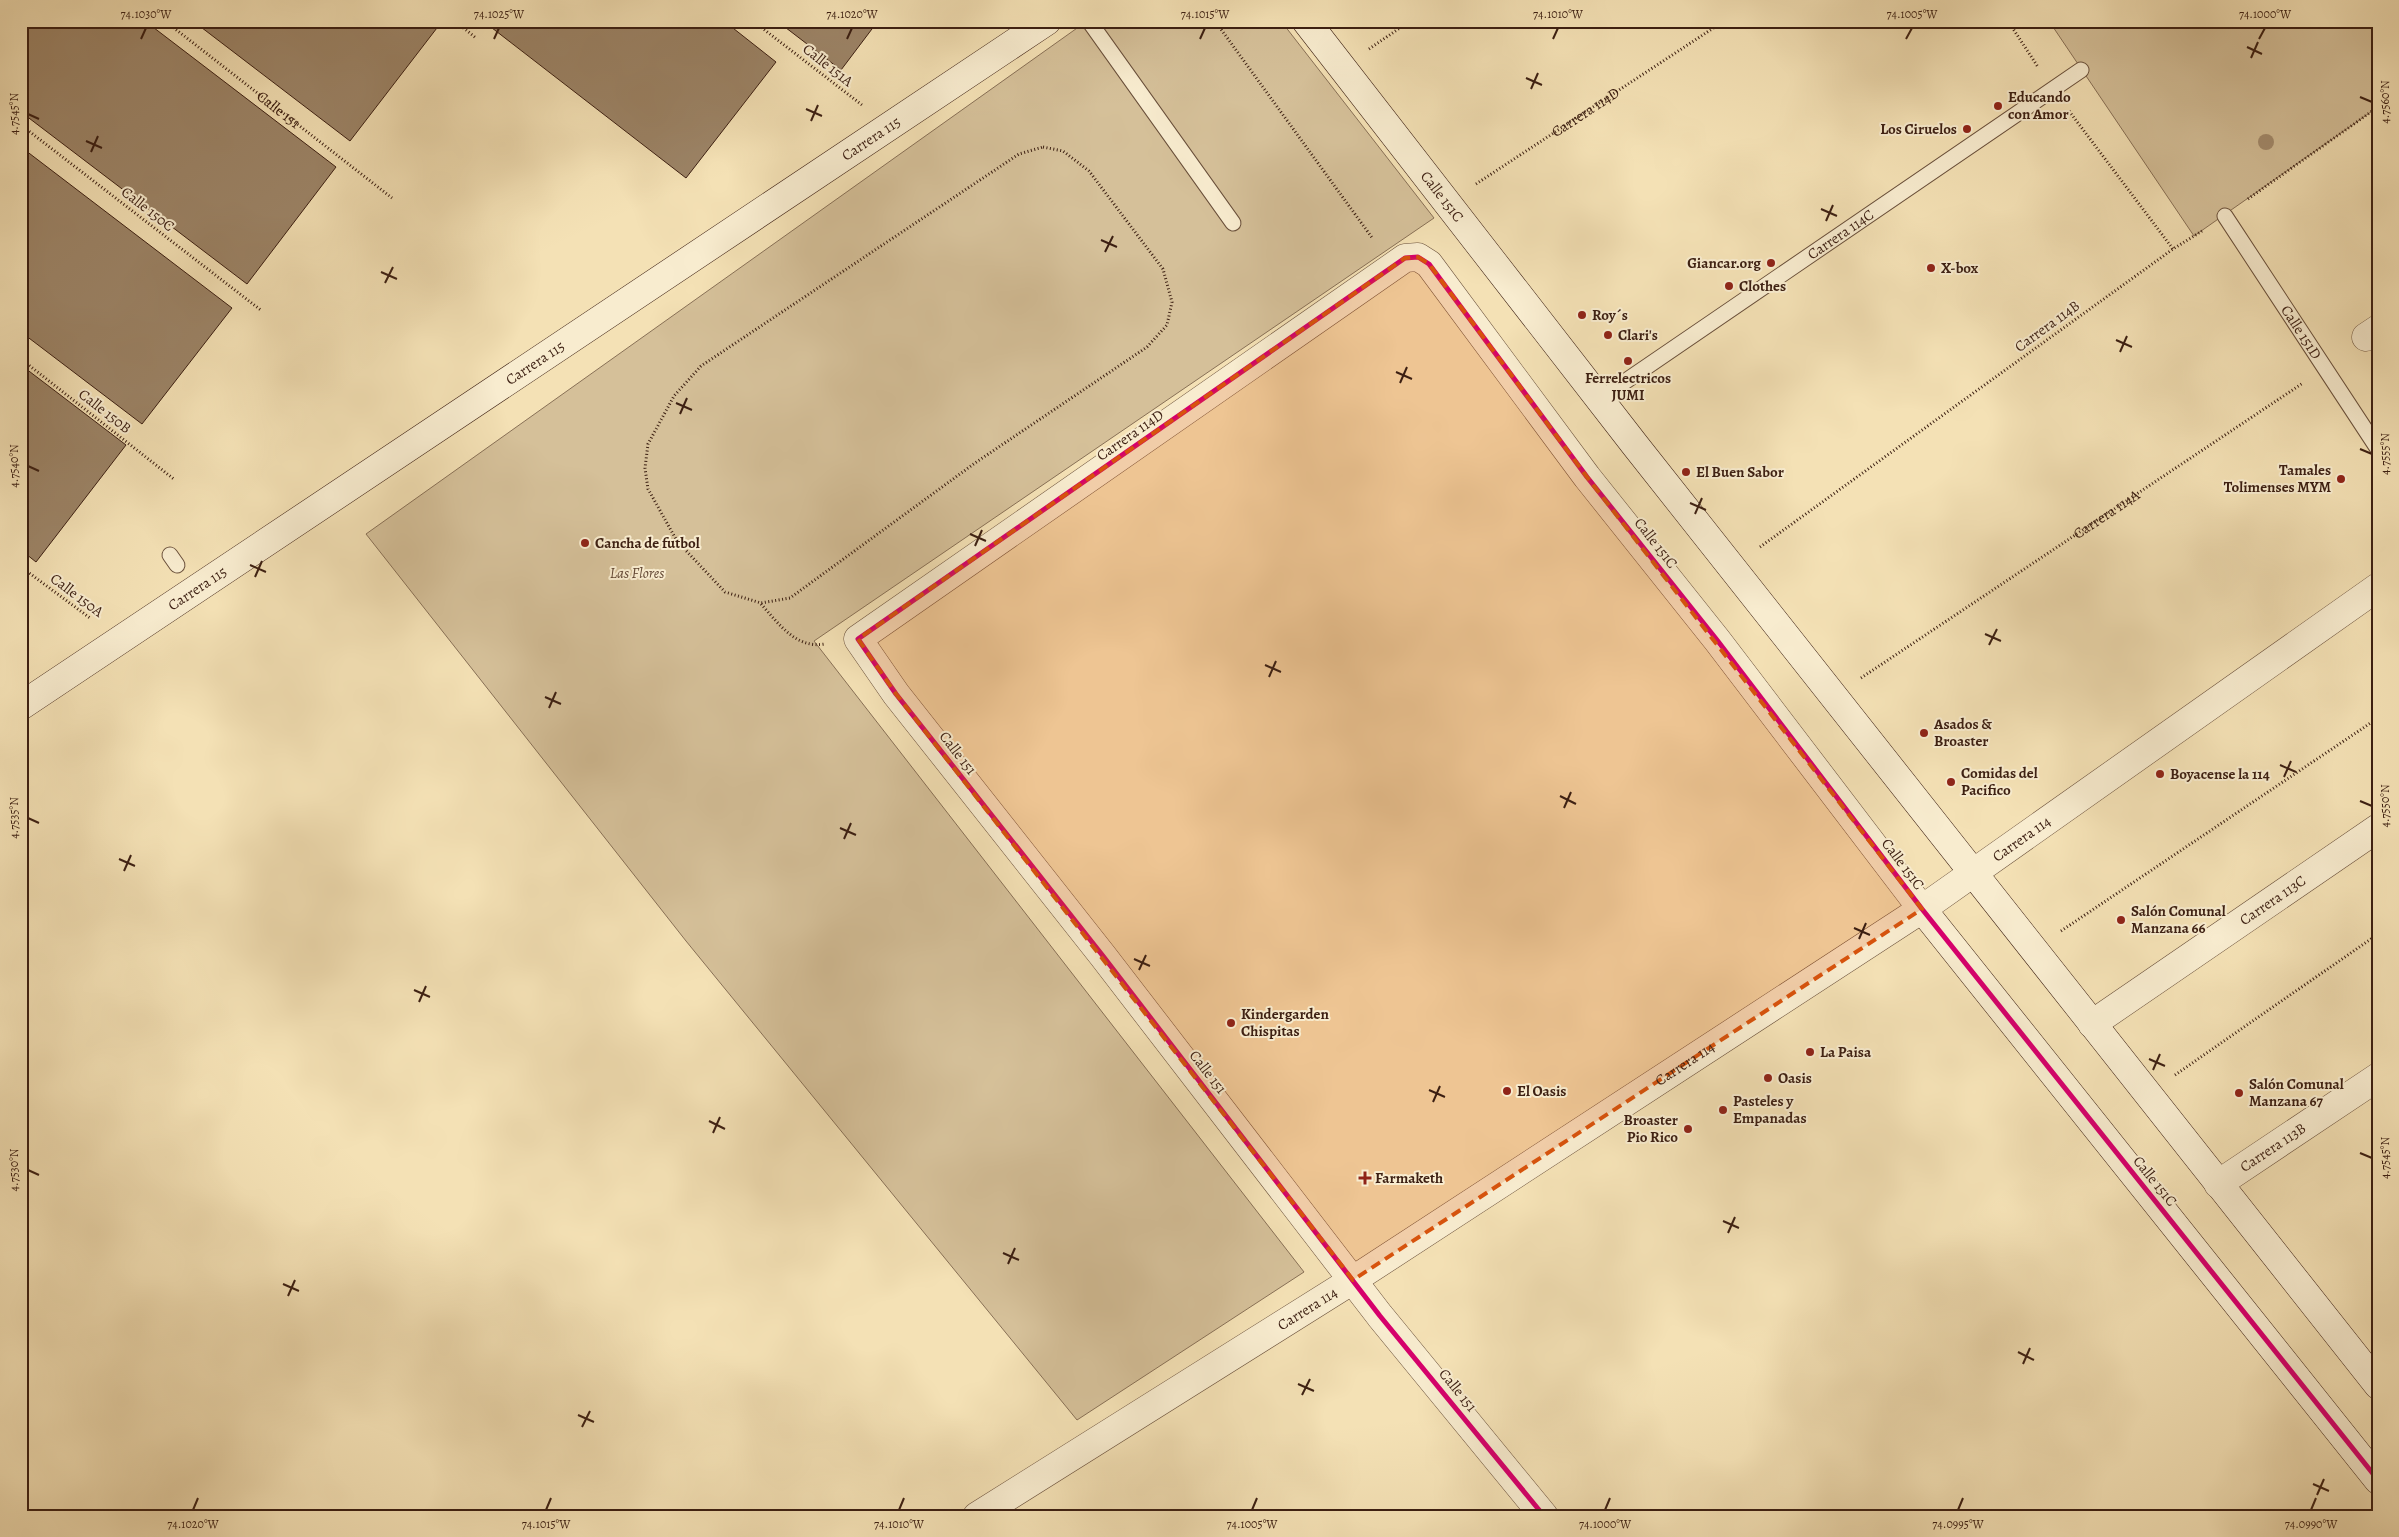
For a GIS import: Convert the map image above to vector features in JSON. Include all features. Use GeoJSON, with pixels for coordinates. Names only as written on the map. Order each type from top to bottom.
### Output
{"type":"FeatureCollection","features":[{"type":"Feature","properties":{"kind":"street","name":"Carrera 115"},"geometry":{"type":"LineString","coordinates":[[21,706],[1047,21]]}},
{"type":"Feature","properties":{"kind":"street","name":"Calle 151C"},"geometry":{"type":"LineString","coordinates":[[1306,21],[2033,950],[2378,1385]]}},
{"type":"Feature","properties":{"kind":"street","name":"Carrera 114D"},"geometry":{"type":"LineString","coordinates":[[858,639],[1405,258],[1418,257]]}},
{"type":"Feature","properties":{"kind":"street","name":"Calle 151C"},"geometry":{"type":"LineString","coordinates":[[1418,257],[1429,264],[1587,476],[1717,640],[1922,909],[2378,1480]]}},
{"type":"Feature","properties":{"kind":"street","name":"Carrera 114"},"geometry":{"type":"LineString","coordinates":[[977,1516],[1353,1280],[1922,909],[2378,587]]}},
{"type":"Feature","properties":{"kind":"street","name":"Calle 151"},"geometry":{"type":"LineString","coordinates":[[858,639],[896,694],[1353,1280],[1544,1516]]}},
{"type":"Feature","properties":{"kind":"street","name":"Carrera 113C"},"geometry":{"type":"LineString","coordinates":[[2092,1024],[2378,828]]}},
{"type":"Feature","properties":{"kind":"street","name":"Carrera 113B"},"geometry":{"type":"LineString","coordinates":[[2218,1184],[2378,1077]]}},
{"type":"Feature","properties":{"kind":"lane"},"geometry":{"type":"LineString","coordinates":[[1089,21],[1233,223]]}},
{"type":"Feature","properties":{"kind":"lane","name":"Carrera 114C"},"geometry":{"type":"LineString","coordinates":[[1601,398],[2080,70]]}},
{"type":"Feature","properties":{"kind":"lane","name":"Calle 151D"},"geometry":{"type":"LineString","coordinates":[[2225,216],[2378,449]]}},
{"type":"Feature","properties":{"kind":"path"},"geometry":{"type":"LineString","coordinates":[[455,21],[476,38]]}},
{"type":"Feature","properties":{"kind":"path"},"geometry":{"type":"LineString","coordinates":[[1215,21],[1393,267]]}},
{"type":"Feature","properties":{"kind":"path"},"geometry":{"type":"LineString","coordinates":[[1343,68],[1410,21]]}},
{"type":"Feature","properties":{"kind":"path"},"geometry":{"type":"LineString","coordinates":[[2008,21],[2053,89],[2173,249]]}},
{"type":"Feature","properties":{"kind":"path"},"geometry":{"type":"LineString","coordinates":[[760,603],[790,598],[975,463],[1147,346],[1167,326],[1172,302],[1163,269],[1089,171],[1064,151],[1042,148],[1019,154],[701,366],[674,396],[648,444],[645,468],[648,489],[677,542],[724,592],[760,603],[787,634],[812,646],[858,639]]}},
{"type":"Feature","properties":{"kind":"path"},"geometry":{"type":"LineString","coordinates":[[2033,950],[2378,718]]}},
{"type":"Feature","properties":{"kind":"path"},"geometry":{"type":"LineString","coordinates":[[2148,1094],[2378,934]]}},
{"type":"Feature","properties":{"kind":"highlighted area"},"geometry":{"type":"Polygon","coordinates":[[[1418,257],[1429,264],[1587,477],[1922,909],[1353,1280],[896,694],[858,639],[1405,258],[1418,257]]]}},
{"type":"Feature","properties":{"kind":"green space","name":"Las Flores"},"geometry":{"type":"Polygon","coordinates":[[[1087,21],[1281,21],[1434,218],[814,641],[1304,1272],[1077,1420],[686,941],[366,534],[1087,21]]]}},
{"type":"Feature","properties":{"kind":"green space"},"geometry":{"type":"Polygon","coordinates":[[[2049,21],[2378,21],[2378,107],[2194,236],[2049,21]]]}},
{"type":"Feature","properties":{"kind":"building"},"geometry":{"type":"Polygon","coordinates":[[[21,21],[145,21],[336,167],[247,284],[21,112],[21,21]]]}},
{"type":"Feature","properties":{"kind":"building"},"geometry":{"type":"Polygon","coordinates":[[[193,21],[436,21],[440,24],[350,141],[193,21]]]}},
{"type":"Feature","properties":{"kind":"building"},"geometry":{"type":"Polygon","coordinates":[[[483,21],[724,21],[776,62],[686,178],[483,21]]]}},
{"type":"Feature","properties":{"kind":"building"},"geometry":{"type":"Polygon","coordinates":[[[777,21],[878,21],[841,70],[777,21]]]}},
{"type":"Feature","properties":{"kind":"building"},"geometry":{"type":"Polygon","coordinates":[[[21,147],[232,308],[142,424],[21,332],[21,147]]]}},
{"type":"Feature","properties":{"kind":"building"},"geometry":{"type":"Polygon","coordinates":[[[21,365],[126,445],[36,562],[21,550],[21,365]]]}},
{"type":"Feature","properties":{"kind":"cycle path"},"geometry":{"type":"LineString","coordinates":[[1544,1516],[1380,1316],[1103,956],[896,694],[858,639],[1405,258],[1418,257],[1429,264],[1587,477],[1717,640],[1922,909],[2378,1480]]}},
{"type":"Feature","properties":{"kind":"place","name":"Educando con Amor"},"geometry":{"type":"Point","coordinates":[1998,106]}},
{"type":"Feature","properties":{"kind":"place","name":"Los Ciruelos"},"geometry":{"type":"Point","coordinates":[1967,129]}},
{"type":"Feature","properties":{"kind":"place","name":"Giancar.org"},"geometry":{"type":"Point","coordinates":[1771,263]}},
{"type":"Feature","properties":{"kind":"place","name":"X-box"},"geometry":{"type":"Point","coordinates":[1931,268]}},
{"type":"Feature","properties":{"kind":"place","name":"Clothes"},"geometry":{"type":"Point","coordinates":[1729,286]}},
{"type":"Feature","properties":{"kind":"place","name":"Roy´s"},"geometry":{"type":"Point","coordinates":[1582,315]}},
{"type":"Feature","properties":{"kind":"place","name":"Clari's"},"geometry":{"type":"Point","coordinates":[1608,335]}},
{"type":"Feature","properties":{"kind":"place","name":"Ferrelectricos JUMI"},"geometry":{"type":"Point","coordinates":[1628,361]}},
{"type":"Feature","properties":{"kind":"place","name":"El Buen Sabor"},"geometry":{"type":"Point","coordinates":[1686,472]}},
{"type":"Feature","properties":{"kind":"place","name":"Tamales Tolimenses MYM"},"geometry":{"type":"Point","coordinates":[2341,479]}},
{"type":"Feature","properties":{"kind":"place","name":"Cancha de futbol"},"geometry":{"type":"Point","coordinates":[585,543]}},
{"type":"Feature","properties":{"kind":"place","name":"Asados & Broaster"},"geometry":{"type":"Point","coordinates":[1924,733]}},
{"type":"Feature","properties":{"kind":"place","name":"Boyacense la 114"},"geometry":{"type":"Point","coordinates":[2160,774]}},
{"type":"Feature","properties":{"kind":"place","name":"Comidas del Pacifico"},"geometry":{"type":"Point","coordinates":[1951,782]}},
{"type":"Feature","properties":{"kind":"place","name":"Salón Comunal Manzana 66"},"geometry":{"type":"Point","coordinates":[2121,920]}},
{"type":"Feature","properties":{"kind":"place","name":"Kindergarden Chispitas"},"geometry":{"type":"Point","coordinates":[1231,1023]}},
{"type":"Feature","properties":{"kind":"place","name":"La Paisa"},"geometry":{"type":"Point","coordinates":[1810,1052]}},
{"type":"Feature","properties":{"kind":"place","name":"Oasis"},"geometry":{"type":"Point","coordinates":[1768,1078]}},
{"type":"Feature","properties":{"kind":"place","name":"El Oasis"},"geometry":{"type":"Point","coordinates":[1507,1091]}},
{"type":"Feature","properties":{"kind":"place","name":"Salón Comunal Manzana 67"},"geometry":{"type":"Point","coordinates":[2239,1093]}},
{"type":"Feature","properties":{"kind":"place","name":"Pasteles y Empanadas"},"geometry":{"type":"Point","coordinates":[1723,1110]}},
{"type":"Feature","properties":{"kind":"place","name":"Broaster Pio Rico"},"geometry":{"type":"Point","coordinates":[1688,1129]}},
{"type":"Feature","properties":{"kind":"place","name":"Farmaketh"},"geometry":{"type":"Point","coordinates":[1365,1178]}}]}
